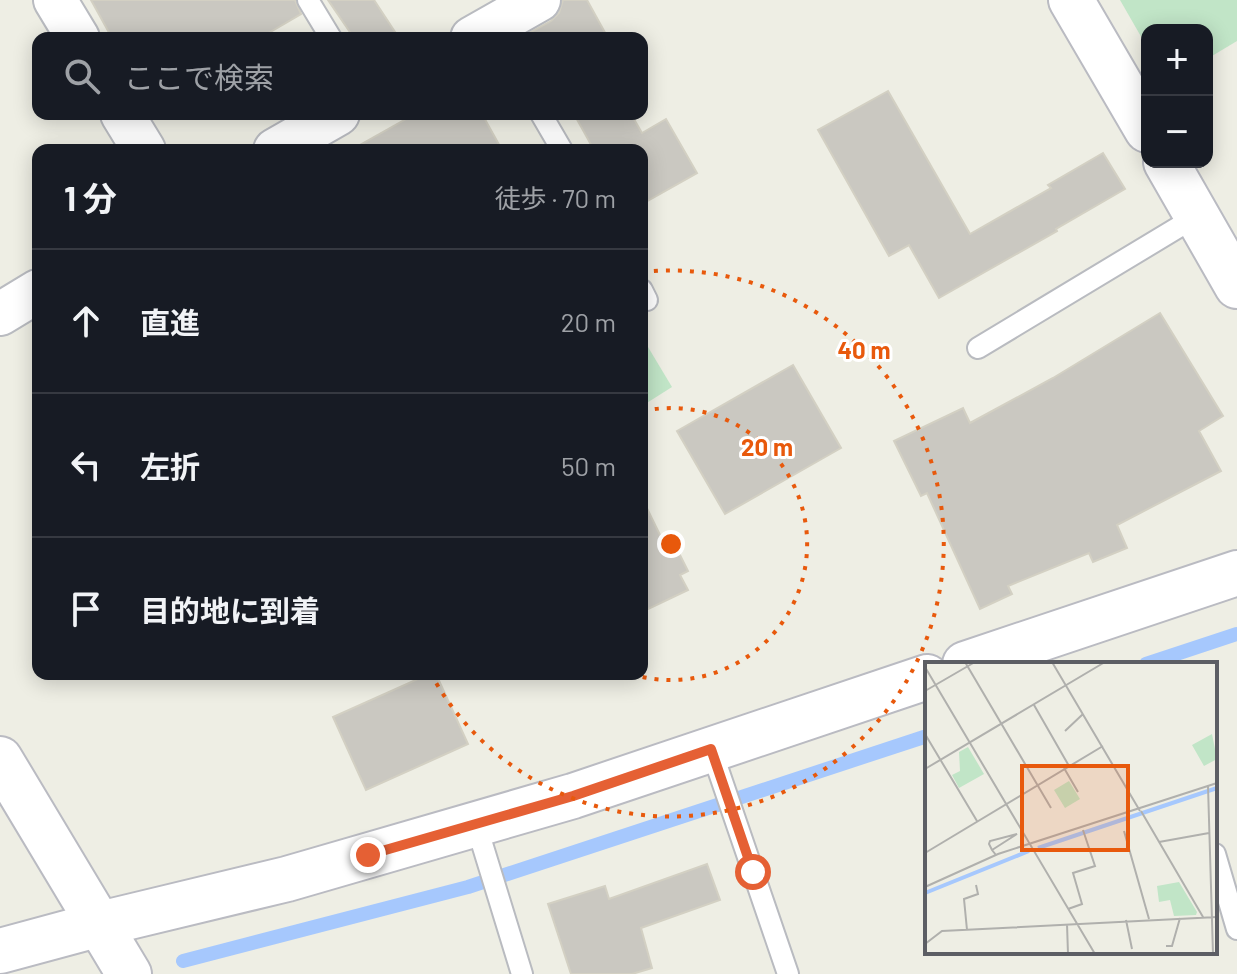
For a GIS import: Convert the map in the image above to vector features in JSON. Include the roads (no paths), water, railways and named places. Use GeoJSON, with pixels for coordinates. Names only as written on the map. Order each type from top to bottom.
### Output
{"type":"FeatureCollection","features":[{"type":"Feature","properties":{"kind":"street"},"geometry":{"type":"LineString","coordinates":[[55,0],[74,32]]}},
{"type":"Feature","properties":{"kind":"street"},"geometry":{"type":"LineString","coordinates":[[490,32],[539,0]]}},
{"type":"Feature","properties":{"kind":"street"},"geometry":{"type":"LineString","coordinates":[[1071,0],[1141,120]]}},
{"type":"Feature","properties":{"kind":"street"},"geometry":{"type":"LineString","coordinates":[[126,120],[140,144]]}},
{"type":"Feature","properties":{"kind":"street"},"geometry":{"type":"LineString","coordinates":[[286,144],[328,120]]}},
{"type":"Feature","properties":{"kind":"street"},"geometry":{"type":"LineString","coordinates":[[1169,168],[1237,286]]}},
{"type":"Feature","properties":{"kind":"street"},"geometry":{"type":"LineString","coordinates":[[0,314],[32,295]]}},
{"type":"Feature","properties":{"kind":"street"},"geometry":{"type":"LineString","coordinates":[[971,662],[1237,573]]}},
{"type":"Feature","properties":{"kind":"street"},"geometry":{"type":"LineString","coordinates":[[0,951],[287,879],[481,842],[573,796],[717,767],[925,678]]}},
{"type":"Feature","properties":{"kind":"street"},"geometry":{"type":"LineString","coordinates":[[0,759],[129,974]]}},
{"type":"Feature","properties":{"kind":"lane"},"geometry":{"type":"LineString","coordinates":[[308,0],[327,32]]}},
{"type":"Feature","properties":{"kind":"lane"},"geometry":{"type":"LineString","coordinates":[[544,120],[558,144]]}},
{"type":"Feature","properties":{"kind":"lane"},"geometry":{"type":"LineString","coordinates":[[978,348],[1197,216]]}},
{"type":"Feature","properties":{"kind":"lane"},"geometry":{"type":"LineString","coordinates":[[717,767],[788,974]]}},
{"type":"Feature","properties":{"kind":"lane"},"geometry":{"type":"LineString","coordinates":[[481,842],[522,974]]}},
{"type":"Feature","properties":{"kind":"lane"},"geometry":{"type":"LineString","coordinates":[[1217,861],[1237,929]]}},
{"type":"Feature","properties":{"kind":"waterway"},"geometry":{"type":"LineString","coordinates":[[1152,662],[1237,634]]}},
{"type":"Feature","properties":{"kind":"waterway"},"geometry":{"type":"LineString","coordinates":[[183,961],[468,887],[925,737]]}}]}
